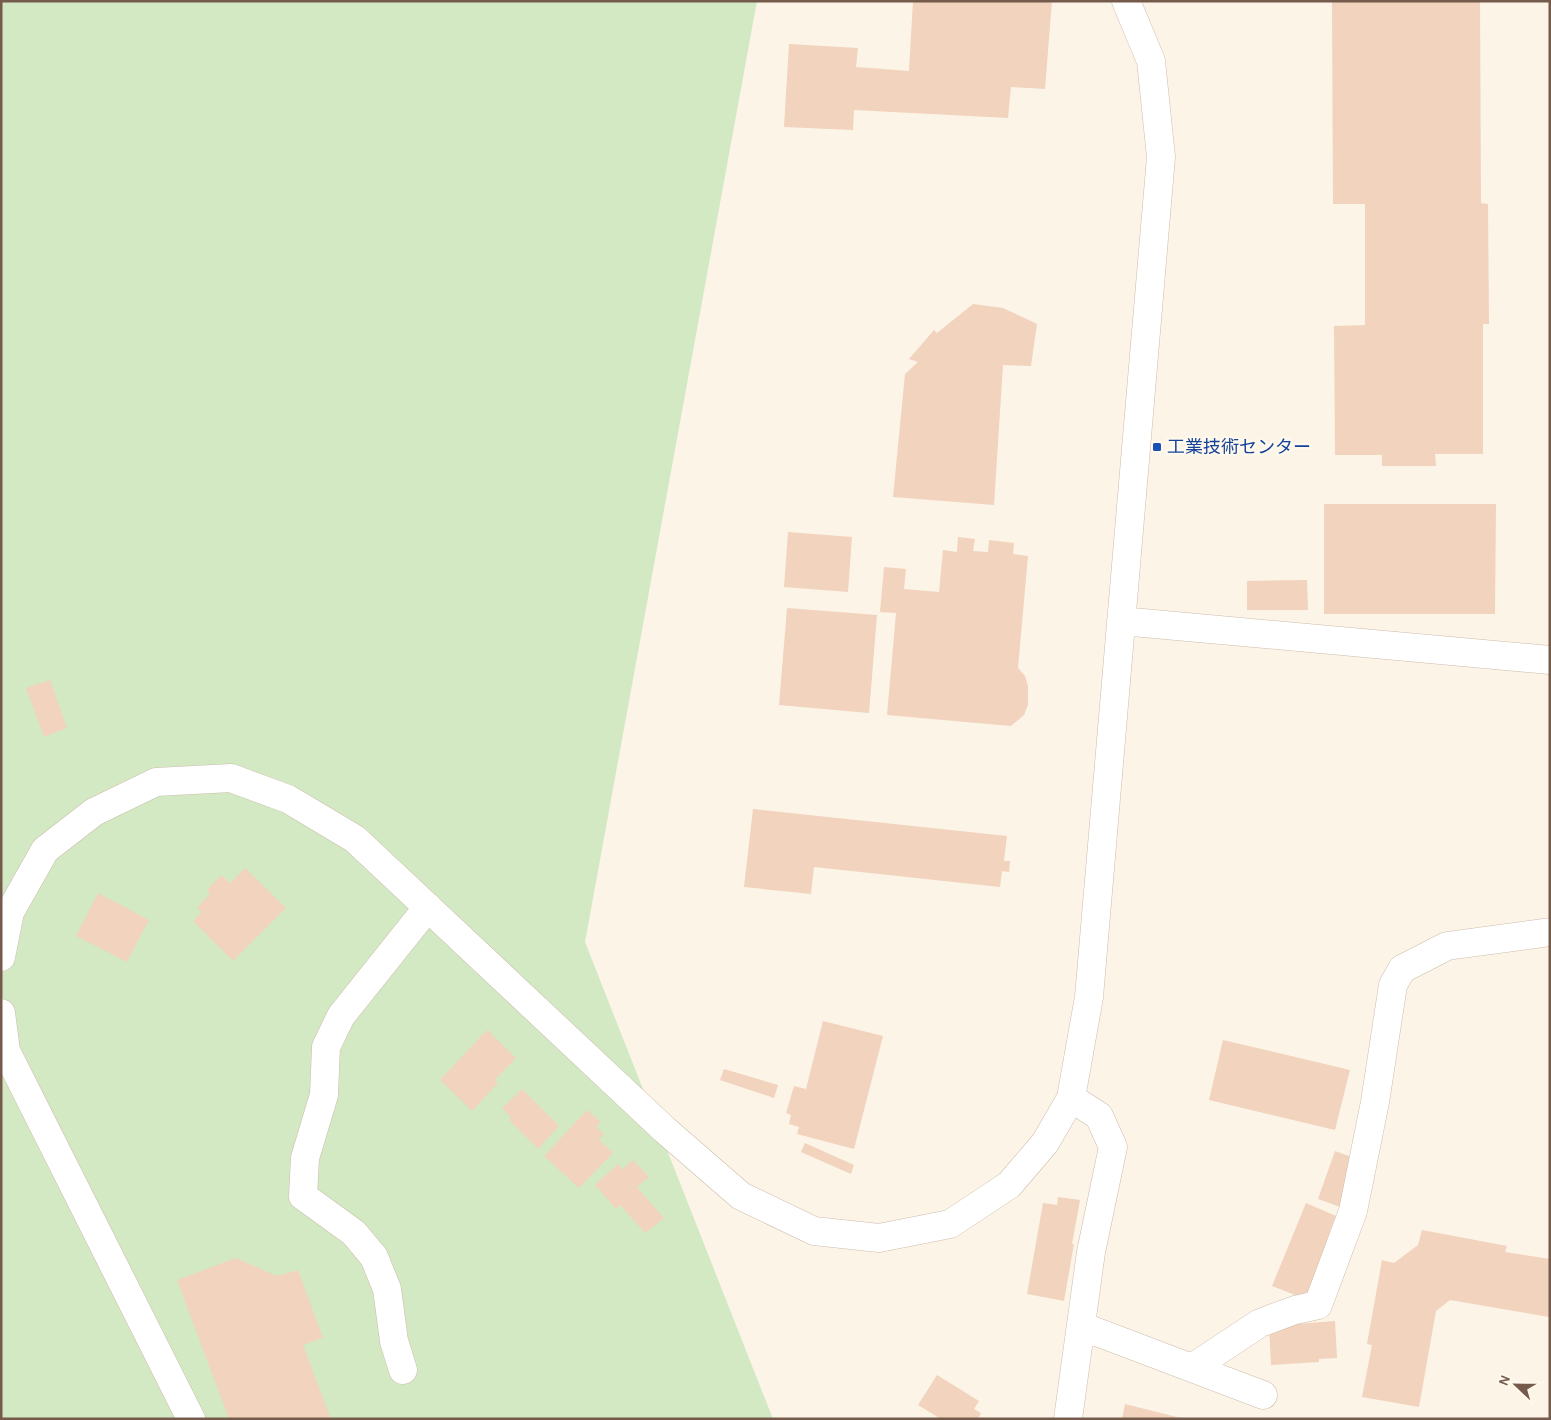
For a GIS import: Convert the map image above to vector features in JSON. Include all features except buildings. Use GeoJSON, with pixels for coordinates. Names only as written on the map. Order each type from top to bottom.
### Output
{"type":"FeatureCollection","features":[{"type":"Feature","properties":{"kind":"street"},"geometry":{"type":"LineString","coordinates":[[1,957],[10,912],[45,850],[94,812],[156,782],[231,778],[288,799],[355,839],[665,1130],[741,1196],[814,1230],[879,1238],[950,1224],[1009,1185],[1045,1143],[1070,1098],[1089,997],[1162,157],[1151,61],[1126,1]]}},
{"type":"Feature","properties":{"kind":"street"},"geometry":{"type":"LineString","coordinates":[[1121,621],[1550,660]]}},
{"type":"Feature","properties":{"kind":"street"},"geometry":{"type":"LineString","coordinates":[[403,1370],[394,1341],[387,1290],[374,1257],[354,1233],[303,1196],[306,1158],[324,1095],[326,1047],[341,1016],[428,907]]}},
{"type":"Feature","properties":{"kind":"street"},"geometry":{"type":"LineString","coordinates":[[1192,1368],[1260,1323],[1295,1310],[1318,1305],[1353,1211],[1375,1102],[1393,985],[1402,968],[1448,946],[1550,932]]}},
{"type":"Feature","properties":{"kind":"street"},"geometry":{"type":"LineString","coordinates":[[1,1013],[6,1051],[191,1419]]}},
{"type":"Feature","properties":{"kind":"street"},"geometry":{"type":"LineString","coordinates":[[1068,1419],[1091,1252],[1113,1147],[1099,1116],[1070,1098]]}},
{"type":"Feature","properties":{"kind":"street"},"geometry":{"type":"LineString","coordinates":[[1081,1326],[1263,1396]]}},
{"type":"Feature","properties":{"kind":"green space"},"geometry":{"type":"Polygon","coordinates":[[[1,1],[757,1],[585,942],[773,1419],[1,1419],[1,1]]]}},
{"type":"Feature","properties":{"kind":"place","name":"工業技術センター"},"geometry":{"type":"Point","coordinates":[1157,447]}}]}
